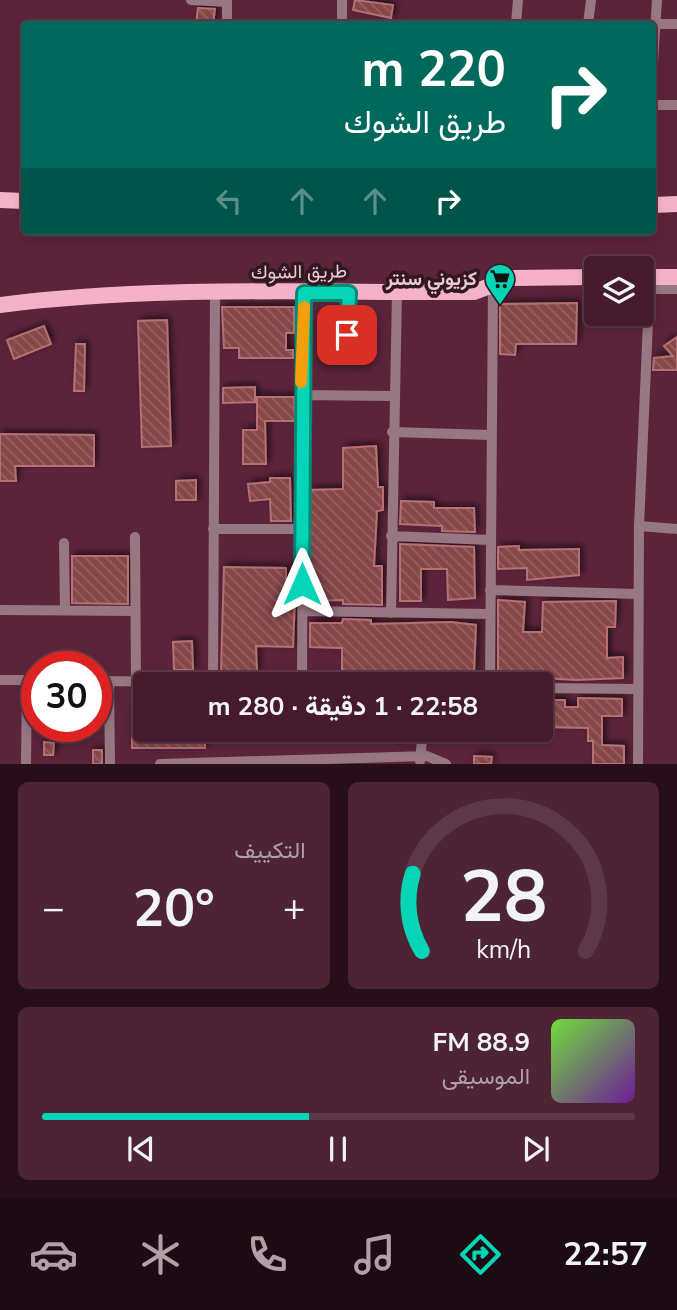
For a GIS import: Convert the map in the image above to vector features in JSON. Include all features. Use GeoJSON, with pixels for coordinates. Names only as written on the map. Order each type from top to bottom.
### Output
{"type":"FeatureCollection","features":[{"type":"Feature","properties":{"kind":"main road"},"geometry":{"type":"LineString","coordinates":[[0,200],[21,201]]}},
{"type":"Feature","properties":{"kind":"main road"},"geometry":{"type":"LineString","coordinates":[[656,205],[677,204]]}},
{"type":"Feature","properties":{"kind":"main road","name":"طريق الشوك"},"geometry":{"type":"LineString","coordinates":[[0,305],[57,298],[474,292],[511,278],[584,277]]}},
{"type":"Feature","properties":{"kind":"main road"},"geometry":{"type":"LineString","coordinates":[[654,280],[677,277]]}},
{"type":"Feature","properties":{"kind":"street"},"geometry":{"type":"LineString","coordinates":[[191,0],[227,1],[227,21]]}},
{"type":"Feature","properties":{"kind":"street"},"geometry":{"type":"LineString","coordinates":[[342,0],[342,21]]}},
{"type":"Feature","properties":{"kind":"street"},"geometry":{"type":"LineString","coordinates":[[516,21],[518,0]]}},
{"type":"Feature","properties":{"kind":"street"},"geometry":{"type":"LineString","coordinates":[[588,21],[591,0]]}},
{"type":"Feature","properties":{"kind":"street"},"geometry":{"type":"LineString","coordinates":[[655,21],[657,0]]}},
{"type":"Feature","properties":{"kind":"street"},"geometry":{"type":"LineString","coordinates":[[656,24],[677,24]]}},
{"type":"Feature","properties":{"kind":"street"},"geometry":{"type":"LineString","coordinates":[[656,105],[677,105]]}},
{"type":"Feature","properties":{"kind":"street"},"geometry":{"type":"LineString","coordinates":[[654,283],[677,289]]}},
{"type":"Feature","properties":{"kind":"street"},"geometry":{"type":"LineString","coordinates":[[489,672],[493,286]]}},
{"type":"Feature","properties":{"kind":"street"},"geometry":{"type":"LineString","coordinates":[[391,613],[392,432],[397,292]]}},
{"type":"Feature","properties":{"kind":"street"},"geometry":{"type":"LineString","coordinates":[[302,672],[301,395],[304,293]]}},
{"type":"Feature","properties":{"kind":"street"},"geometry":{"type":"LineString","coordinates":[[213,672],[215,294]]}},
{"type":"Feature","properties":{"kind":"street"},"geometry":{"type":"LineString","coordinates":[[638,764],[636,689],[646,326]]}},
{"type":"Feature","properties":{"kind":"street"},"geometry":{"type":"LineString","coordinates":[[301,395],[393,396]]}},
{"type":"Feature","properties":{"kind":"street"},"geometry":{"type":"LineString","coordinates":[[392,432],[490,435]]}},
{"type":"Feature","properties":{"kind":"street"},"geometry":{"type":"LineString","coordinates":[[639,526],[677,529]]}},
{"type":"Feature","properties":{"kind":"street"},"geometry":{"type":"LineString","coordinates":[[213,529],[301,529]]}},
{"type":"Feature","properties":{"kind":"street"},"geometry":{"type":"LineString","coordinates":[[391,536],[490,540]]}},
{"type":"Feature","properties":{"kind":"street"},"geometry":{"type":"LineString","coordinates":[[135,537],[136,672]]}},
{"type":"Feature","properties":{"kind":"street"},"geometry":{"type":"LineString","coordinates":[[64,543],[65,610]]}},
{"type":"Feature","properties":{"kind":"street"},"geometry":{"type":"LineString","coordinates":[[490,590],[638,594]]}},
{"type":"Feature","properties":{"kind":"street"},"geometry":{"type":"LineString","coordinates":[[0,610],[134,611]]}},
{"type":"Feature","properties":{"kind":"street"},"geometry":{"type":"LineString","coordinates":[[302,611],[490,614]]}},
{"type":"Feature","properties":{"kind":"street"},"geometry":{"type":"LineString","coordinates":[[0,680],[21,680]]}},
{"type":"Feature","properties":{"kind":"street"},"geometry":{"type":"LineString","coordinates":[[112,681],[133,681]]}},
{"type":"Feature","properties":{"kind":"street"},"geometry":{"type":"LineString","coordinates":[[553,688],[636,689]]}},
{"type":"Feature","properties":{"kind":"street"},"geometry":{"type":"LineString","coordinates":[[26,764],[28,742]]}},
{"type":"Feature","properties":{"kind":"street"},"geometry":{"type":"LineString","coordinates":[[110,742],[110,764]]}},
{"type":"Feature","properties":{"kind":"street"},"geometry":{"type":"LineString","coordinates":[[420,761],[421,742]]}},
{"type":"Feature","properties":{"kind":"street"},"geometry":{"type":"LineString","coordinates":[[160,764],[420,761],[436,758],[446,764]]}},
{"type":"Feature","properties":{"kind":"lane"},"geometry":{"type":"LineString","coordinates":[[347,335],[349,293]]}},
{"type":"Feature","properties":{"kind":"building"},"geometry":{"type":"Polygon","coordinates":[[[355,0],[393,5],[391,18],[353,10],[355,0]]]}},
{"type":"Feature","properties":{"kind":"building"},"geometry":{"type":"Polygon","coordinates":[[[198,8],[215,9],[213,21],[196,21],[198,8]]]}},
{"type":"Feature","properties":{"kind":"building"},"geometry":{"type":"Polygon","coordinates":[[[577,303],[576,344],[516,344],[515,355],[500,354],[500,304],[577,303]]]}},
{"type":"Feature","properties":{"kind":"building"},"geometry":{"type":"Polygon","coordinates":[[[222,307],[294,307],[294,333],[286,333],[286,350],[293,350],[293,358],[239,358],[239,348],[224,348],[222,307]]]}},
{"type":"Feature","properties":{"kind":"building"},"geometry":{"type":"Polygon","coordinates":[[[167,320],[171,446],[142,447],[138,321],[167,320]]]}},
{"type":"Feature","properties":{"kind":"building"},"geometry":{"type":"Polygon","coordinates":[[[44,326],[51,344],[14,359],[7,340],[44,326]]]}},
{"type":"Feature","properties":{"kind":"building"},"geometry":{"type":"Polygon","coordinates":[[[677,337],[677,370],[653,370],[654,358],[673,356],[664,346],[677,337]]]}},
{"type":"Feature","properties":{"kind":"building"},"geometry":{"type":"Polygon","coordinates":[[[76,344],[85,344],[84,391],[74,391],[76,344]]]}},
{"type":"Feature","properties":{"kind":"building"},"geometry":{"type":"Polygon","coordinates":[[[255,387],[255,402],[223,403],[223,388],[255,387]]]}},
{"type":"Feature","properties":{"kind":"building"},"geometry":{"type":"Polygon","coordinates":[[[257,397],[294,397],[295,421],[265,421],[266,464],[243,464],[243,430],[257,430],[257,397]]]}},
{"type":"Feature","properties":{"kind":"building"},"geometry":{"type":"Polygon","coordinates":[[[0,434],[94,435],[94,466],[15,466],[16,481],[0,481],[0,434]]]}},
{"type":"Feature","properties":{"kind":"building"},"geometry":{"type":"Polygon","coordinates":[[[376,446],[378,487],[383,487],[383,510],[377,511],[374,566],[382,566],[382,605],[343,604],[343,600],[310,601],[310,490],[343,489],[343,448],[376,446]]]}},
{"type":"Feature","properties":{"kind":"building"},"geometry":{"type":"Polygon","coordinates":[[[270,478],[290,478],[291,521],[271,521],[270,499],[250,501],[248,484],[270,482],[270,478]]]}},
{"type":"Feature","properties":{"kind":"building"},"geometry":{"type":"Polygon","coordinates":[[[196,480],[196,500],[176,500],[176,481],[196,480]]]}},
{"type":"Feature","properties":{"kind":"building"},"geometry":{"type":"Polygon","coordinates":[[[401,501],[434,502],[434,508],[474,508],[475,532],[442,531],[442,526],[400,524],[401,501]]]}},
{"type":"Feature","properties":{"kind":"building"},"geometry":{"type":"Polygon","coordinates":[[[400,544],[474,547],[475,598],[448,600],[447,569],[421,569],[421,601],[400,601],[400,544]]]}},
{"type":"Feature","properties":{"kind":"building"},"geometry":{"type":"Polygon","coordinates":[[[519,546],[519,550],[579,549],[579,575],[527,580],[527,568],[498,569],[498,547],[519,546]]]}},
{"type":"Feature","properties":{"kind":"building"},"geometry":{"type":"Polygon","coordinates":[[[72,556],[128,556],[128,604],[72,603],[72,556]]]}},
{"type":"Feature","properties":{"kind":"building"},"geometry":{"type":"Polygon","coordinates":[[[224,567],[286,568],[286,597],[295,597],[293,647],[256,646],[257,671],[221,672],[224,567]]]}},
{"type":"Feature","properties":{"kind":"building"},"geometry":{"type":"Polygon","coordinates":[[[498,600],[525,602],[523,632],[542,632],[543,602],[616,601],[615,627],[607,627],[607,658],[623,657],[623,678],[577,680],[553,679],[553,672],[498,672],[498,600]]]}},
{"type":"Feature","properties":{"kind":"building"},"geometry":{"type":"Polygon","coordinates":[[[343,619],[371,620],[371,624],[451,622],[476,625],[474,672],[342,672],[342,648],[310,647],[310,623],[342,623],[343,619]]]}},
{"type":"Feature","properties":{"kind":"building"},"geometry":{"type":"Polygon","coordinates":[[[192,641],[193,670],[174,670],[173,642],[192,641]]]}},
{"type":"Feature","properties":{"kind":"building"},"geometry":{"type":"Polygon","coordinates":[[[578,698],[622,699],[622,716],[602,716],[602,745],[624,746],[624,764],[593,764],[593,741],[588,741],[588,728],[553,727],[553,700],[565,700],[565,707],[578,707],[578,698]]]}},
{"type":"Feature","properties":{"kind":"building"},"geometry":{"type":"Polygon","coordinates":[[[132,707],[133,742],[205,742],[205,748],[132,748],[132,707]]]}},
{"type":"Feature","properties":{"kind":"building"},"geometry":{"type":"Polygon","coordinates":[[[44,742],[54,743],[53,755],[44,755],[44,742]]]}},
{"type":"Feature","properties":{"kind":"building"},"geometry":{"type":"Polygon","coordinates":[[[93,750],[102,750],[102,764],[93,764],[93,750]]]}},
{"type":"Feature","properties":{"kind":"building"},"geometry":{"type":"Polygon","coordinates":[[[474,756],[492,757],[491,764],[474,764],[474,756]]]}},
{"type":"Feature","properties":{"kind":"slow traffic"},"geometry":{"type":"LineString","coordinates":[[301,382],[304,307]]}},
{"type":"Feature","properties":{"kind":"place","name":"كزيوني سنتر"},"geometry":{"type":"Point","coordinates":[500,306]}},
{"type":"Feature","properties":{"kind":"route"},"geometry":{"type":"LineString","coordinates":[[302,584],[301,395],[304,293],[349,293],[347,335]]}}]}
